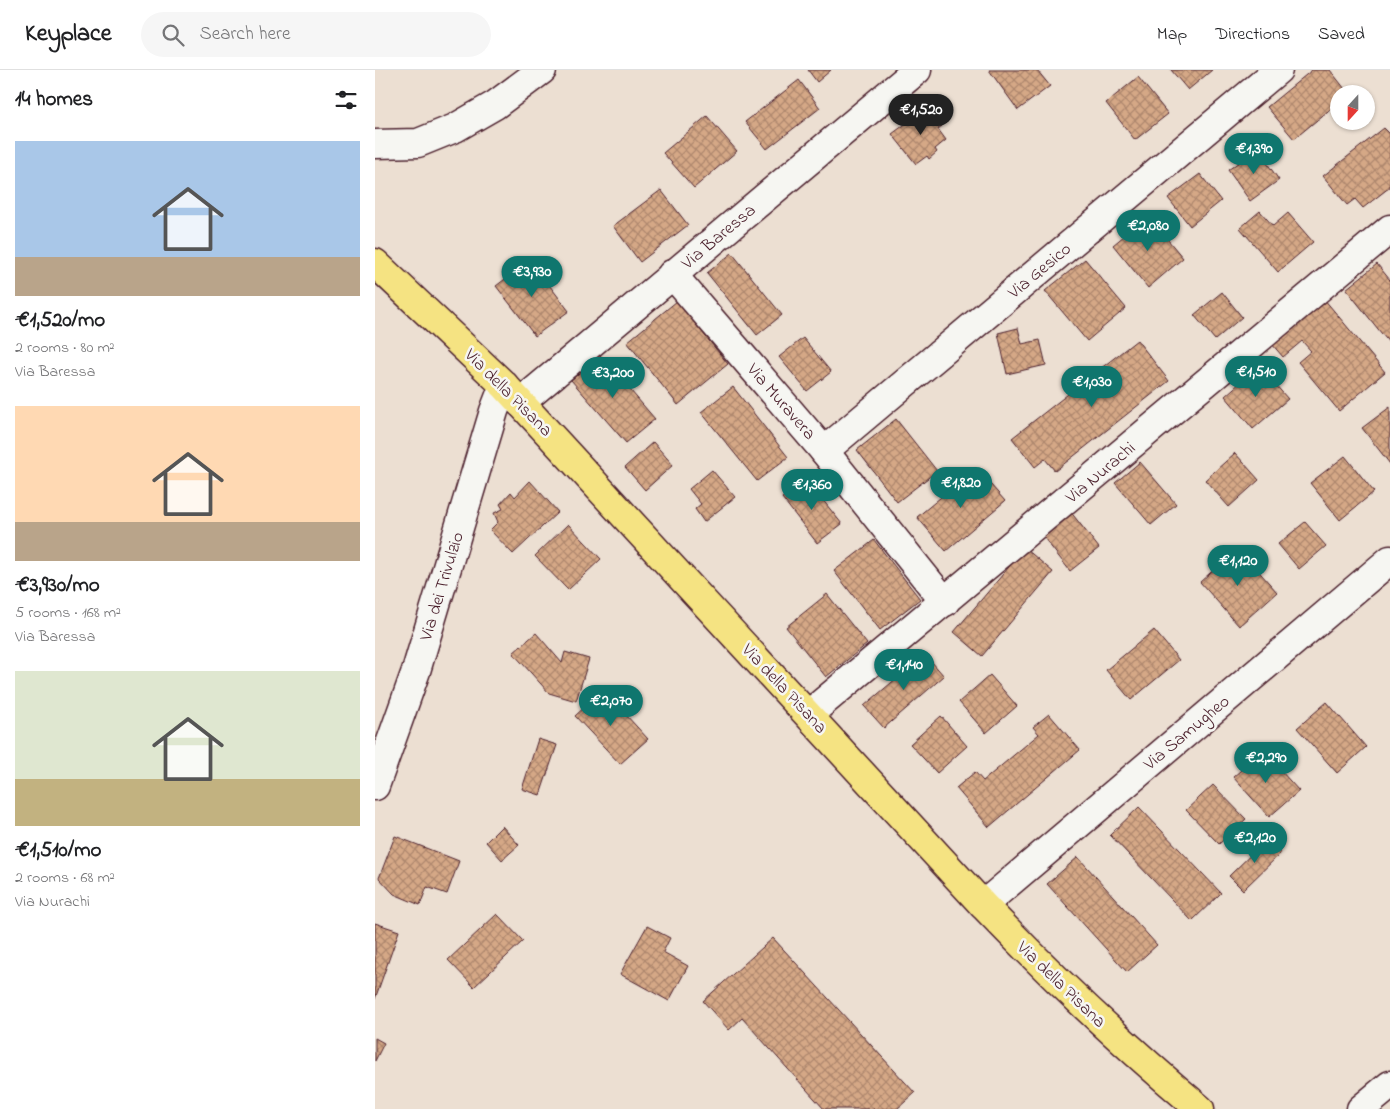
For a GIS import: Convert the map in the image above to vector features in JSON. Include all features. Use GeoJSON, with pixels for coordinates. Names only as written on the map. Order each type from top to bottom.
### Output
{"type":"FeatureCollection","features":[{"type":"Feature","properties":{"kind":"main road","name":"Via della Pisana"},"geometry":{"type":"LineString","coordinates":[[375,263],[512,394],[579,464],[983,905],[1116,1037],[1200,1109]]}},
{"type":"Feature","properties":{"kind":"street"},"geometry":{"type":"LineString","coordinates":[[375,144],[418,144],[455,128],[495,106],[542,70]]}},
{"type":"Feature","properties":{"kind":"street","name":"Via Baressa"},"geometry":{"type":"LineString","coordinates":[[512,394],[673,274],[917,70]]}},
{"type":"Feature","properties":{"kind":"street","name":"Via Gesico"},"geometry":{"type":"LineString","coordinates":[[824,451],[1277,70]]}},
{"type":"Feature","properties":{"kind":"street","name":"Via Nurachi"},"geometry":{"type":"LineString","coordinates":[[809,714],[1390,230]]}},
{"type":"Feature","properties":{"kind":"street","name":"Via Muravera"},"geometry":{"type":"LineString","coordinates":[[673,274],[824,451],[945,602]]}},
{"type":"Feature","properties":{"kind":"street","name":"Via dei Trivulzio"},"geometry":{"type":"LineString","coordinates":[[375,786],[415,671],[494,412],[512,394]]}},
{"type":"Feature","properties":{"kind":"street","name":"Via Samugheo"},"geometry":{"type":"LineString","coordinates":[[983,905],[1390,560]]}},
{"type":"Feature","properties":{"kind":"street"},"geometry":{"type":"LineString","coordinates":[[1361,1109],[1390,1085]]}},
{"type":"Feature","properties":{"kind":"building"},"geometry":{"type":"Polygon","coordinates":[[[808,70],[831,70],[817,82],[808,70]]]}},
{"type":"Feature","properties":{"kind":"building"},"geometry":{"type":"Polygon","coordinates":[[[989,70],[1037,70],[1050,86],[1018,110],[989,70]]]}},
{"type":"Feature","properties":{"kind":"building"},"geometry":{"type":"Polygon","coordinates":[[[1171,70],[1212,70],[1188,90],[1171,70]]]}},
{"type":"Feature","properties":{"kind":"building"},"geometry":{"type":"Polygon","coordinates":[[[1312,70],[1330,70],[1342,85],[1330,85],[1330,109],[1294,139],[1267,107],[1312,70]]]}},
{"type":"Feature","properties":{"kind":"building"},"geometry":{"type":"Polygon","coordinates":[[[1138,77],[1168,114],[1135,140],[1106,103],[1138,77]]]}},
{"type":"Feature","properties":{"kind":"building"},"geometry":{"type":"Polygon","coordinates":[[[799,80],[820,108],[767,149],[745,122],[799,80]]]}},
{"type":"Feature","properties":{"kind":"building"},"geometry":{"type":"Polygon","coordinates":[[[927,108],[942,126],[938,129],[946,140],[935,149],[937,152],[929,159],[927,156],[916,164],[892,134],[927,108]]]}},
{"type":"Feature","properties":{"kind":"building"},"geometry":{"type":"Polygon","coordinates":[[[707,116],[737,151],[694,188],[663,153],[707,116]]]}},
{"type":"Feature","properties":{"kind":"building"},"geometry":{"type":"Polygon","coordinates":[[[1384,128],[1390,134],[1390,187],[1363,208],[1355,199],[1347,205],[1323,176],[1384,128]]]}},
{"type":"Feature","properties":{"kind":"building"},"geometry":{"type":"Polygon","coordinates":[[[1257,149],[1279,180],[1250,201],[1228,170],[1257,149]]]}},
{"type":"Feature","properties":{"kind":"building"},"geometry":{"type":"Polygon","coordinates":[[[1200,174],[1221,201],[1190,226],[1168,198],[1200,174]]]}},
{"type":"Feature","properties":{"kind":"building"},"geometry":{"type":"Polygon","coordinates":[[[661,190],[688,225],[640,262],[613,226],[661,190]]]}},
{"type":"Feature","properties":{"kind":"building"},"geometry":{"type":"Polygon","coordinates":[[[1260,211],[1273,226],[1288,213],[1313,242],[1278,272],[1240,228],[1260,211]]]}},
{"type":"Feature","properties":{"kind":"building"},"geometry":{"type":"Polygon","coordinates":[[[1148,216],[1183,258],[1148,288],[1113,245],[1148,216]]]}},
{"type":"Feature","properties":{"kind":"building"},"geometry":{"type":"Polygon","coordinates":[[[732,253],[782,315],[757,335],[707,273],[732,253]]]}},
{"type":"Feature","properties":{"kind":"building"},"geometry":{"type":"Polygon","coordinates":[[[1085,259],[1126,308],[1087,341],[1045,291],[1085,259]]]}},
{"type":"Feature","properties":{"kind":"building"},"geometry":{"type":"Polygon","coordinates":[[[530,260],[569,311],[535,336],[496,286],[530,260]]]}},
{"type":"Feature","properties":{"kind":"building"},"geometry":{"type":"Polygon","coordinates":[[[1377,264],[1390,280],[1390,344],[1346,289],[1377,264]]]}},
{"type":"Feature","properties":{"kind":"building"},"geometry":{"type":"Polygon","coordinates":[[[1222,292],[1242,317],[1215,340],[1194,315],[1222,292]]]}},
{"type":"Feature","properties":{"kind":"building"},"geometry":{"type":"Polygon","coordinates":[[[1324,299],[1385,372],[1339,411],[1298,362],[1311,351],[1302,341],[1283,357],[1271,343],[1324,299]]]}},
{"type":"Feature","properties":{"kind":"building"},"geometry":{"type":"Polygon","coordinates":[[[677,301],[728,364],[678,405],[627,342],[677,301]]]}},
{"type":"Feature","properties":{"kind":"building"},"geometry":{"type":"Polygon","coordinates":[[[1018,328],[1022,344],[1040,340],[1046,365],[1007,374],[998,333],[1018,328]]]}},
{"type":"Feature","properties":{"kind":"building"},"geometry":{"type":"Polygon","coordinates":[[[803,338],[831,372],[807,391],[779,357],[803,338]]]}},
{"type":"Feature","properties":{"kind":"building"},"geometry":{"type":"Polygon","coordinates":[[[1137,340],[1169,381],[1055,471],[1045,459],[1035,467],[1012,438],[1137,340]]]}},
{"type":"Feature","properties":{"kind":"building"},"geometry":{"type":"Polygon","coordinates":[[[600,355],[655,419],[626,443],[571,380],[600,355]]]}},
{"type":"Feature","properties":{"kind":"building"},"geometry":{"type":"Polygon","coordinates":[[[1259,366],[1288,399],[1253,429],[1225,396],[1259,366]]]}},
{"type":"Feature","properties":{"kind":"building"},"geometry":{"type":"Polygon","coordinates":[[[733,387],[788,457],[757,481],[701,412],[733,387]]]}},
{"type":"Feature","properties":{"kind":"building"},"geometry":{"type":"Polygon","coordinates":[[[1390,407],[1390,464],[1362,428],[1390,407]]]}},
{"type":"Feature","properties":{"kind":"building"},"geometry":{"type":"Polygon","coordinates":[[[896,419],[937,471],[897,502],[857,450],[896,419]]]}},
{"type":"Feature","properties":{"kind":"building"},"geometry":{"type":"Polygon","coordinates":[[[653,442],[673,465],[645,490],[625,467],[653,442]]]}},
{"type":"Feature","properties":{"kind":"building"},"geometry":{"type":"Polygon","coordinates":[[[1235,453],[1259,480],[1229,507],[1205,480],[1235,453]]]}},
{"type":"Feature","properties":{"kind":"building"},"geometry":{"type":"Polygon","coordinates":[[[1345,456],[1374,492],[1340,520],[1310,483],[1345,456]]]}},
{"type":"Feature","properties":{"kind":"building"},"geometry":{"type":"Polygon","coordinates":[[[1140,462],[1176,504],[1151,525],[1115,483],[1140,462]]]}},
{"type":"Feature","properties":{"kind":"building"},"geometry":{"type":"Polygon","coordinates":[[[976,468],[1005,501],[946,551],[917,517],[976,468]]]}},
{"type":"Feature","properties":{"kind":"building"},"geometry":{"type":"Polygon","coordinates":[[[712,470],[735,497],[704,522],[695,509],[701,504],[689,489],[712,470]]]}},
{"type":"Feature","properties":{"kind":"building"},"geometry":{"type":"Polygon","coordinates":[[[806,479],[842,524],[817,543],[782,498],[806,479]]]}},
{"type":"Feature","properties":{"kind":"building"},"geometry":{"type":"Polygon","coordinates":[[[530,481],[558,512],[513,554],[490,530],[498,522],[494,513],[503,509],[500,504],[511,492],[515,497],[530,481]]]}},
{"type":"Feature","properties":{"kind":"building"},"geometry":{"type":"Polygon","coordinates":[[[1070,511],[1099,548],[1070,571],[1041,534],[1070,511]]]}},
{"type":"Feature","properties":{"kind":"building"},"geometry":{"type":"Polygon","coordinates":[[[1305,522],[1326,546],[1299,569],[1278,544],[1305,522]]]}},
{"type":"Feature","properties":{"kind":"building"},"geometry":{"type":"Polygon","coordinates":[[[568,524],[601,559],[568,590],[535,556],[568,524]]]}},
{"type":"Feature","properties":{"kind":"building"},"geometry":{"type":"Polygon","coordinates":[[[874,540],[920,599],[880,630],[834,571],[874,540]]]}},
{"type":"Feature","properties":{"kind":"building"},"geometry":{"type":"Polygon","coordinates":[[[1025,548],[1053,572],[982,656],[954,632],[1025,548]]]}},
{"type":"Feature","properties":{"kind":"building"},"geometry":{"type":"Polygon","coordinates":[[[1238,548],[1277,592],[1239,626],[1200,582],[1238,548]]]}},
{"type":"Feature","properties":{"kind":"building"},"geometry":{"type":"Polygon","coordinates":[[[827,594],[867,644],[826,677],[786,627],[827,594]]]}},
{"type":"Feature","properties":{"kind":"building"},"geometry":{"type":"Polygon","coordinates":[[[1154,630],[1179,660],[1131,700],[1106,670],[1154,630]]]}},
{"type":"Feature","properties":{"kind":"building"},"geometry":{"type":"Polygon","coordinates":[[[536,633],[562,663],[565,652],[589,659],[576,701],[549,693],[513,653],[536,633]]]}},
{"type":"Feature","properties":{"kind":"building"},"geometry":{"type":"Polygon","coordinates":[[[925,654],[944,676],[884,728],[864,706],[925,654]]]}},
{"type":"Feature","properties":{"kind":"building"},"geometry":{"type":"Polygon","coordinates":[[[990,675],[1017,706],[986,733],[959,702],[990,675]]]}},
{"type":"Feature","properties":{"kind":"building"},"geometry":{"type":"Polygon","coordinates":[[[603,690],[648,739],[620,764],[575,716],[603,690]]]}},
{"type":"Feature","properties":{"kind":"building"},"geometry":{"type":"Polygon","coordinates":[[[1327,702],[1366,747],[1337,773],[1297,728],[1327,702]]]}},
{"type":"Feature","properties":{"kind":"building"},"geometry":{"type":"Polygon","coordinates":[[[1049,714],[1080,750],[989,827],[956,788],[975,772],[983,781],[1039,734],[1033,727],[1049,714]]]}},
{"type":"Feature","properties":{"kind":"building"},"geometry":{"type":"Polygon","coordinates":[[[941,716],[967,746],[937,773],[910,744],[941,716]]]}},
{"type":"Feature","properties":{"kind":"building"},"geometry":{"type":"Polygon","coordinates":[[[538,739],[557,745],[540,795],[522,789],[538,739]]]}},
{"type":"Feature","properties":{"kind":"building"},"geometry":{"type":"Polygon","coordinates":[[[1263,751],[1299,791],[1269,817],[1233,777],[1263,751]]]}},
{"type":"Feature","properties":{"kind":"building"},"geometry":{"type":"Polygon","coordinates":[[[1213,785],[1246,819],[1219,844],[1186,810],[1213,785]]]}},
{"type":"Feature","properties":{"kind":"building"},"geometry":{"type":"Polygon","coordinates":[[[1139,807],[1221,893],[1192,921],[1110,835],[1139,807]]]}},
{"type":"Feature","properties":{"kind":"building"},"geometry":{"type":"Polygon","coordinates":[[[502,826],[519,845],[502,860],[486,842],[502,826]]]}},
{"type":"Feature","properties":{"kind":"building"},"geometry":{"type":"Polygon","coordinates":[[[395,836],[459,861],[447,894],[427,887],[420,905],[394,894],[379,878],[395,836]]]}},
{"type":"Feature","properties":{"kind":"building"},"geometry":{"type":"Polygon","coordinates":[[[1267,839],[1281,853],[1243,890],[1229,876],[1267,839]]]}},
{"type":"Feature","properties":{"kind":"building"},"geometry":{"type":"Polygon","coordinates":[[[1078,857],[1157,945],[1127,972],[1047,884],[1078,857]]]}},
{"type":"Feature","properties":{"kind":"building"},"geometry":{"type":"Polygon","coordinates":[[[497,914],[523,941],[474,987],[448,960],[497,914]]]}},
{"type":"Feature","properties":{"kind":"building"},"geometry":{"type":"Polygon","coordinates":[[[375,923],[399,931],[375,999],[375,923]]]}},
{"type":"Feature","properties":{"kind":"building"},"geometry":{"type":"Polygon","coordinates":[[[647,926],[670,938],[663,952],[688,966],[669,1001],[620,974],[647,926]]]}},
{"type":"Feature","properties":{"kind":"building"},"geometry":{"type":"Polygon","coordinates":[[[773,938],[915,1093],[897,1109],[824,1109],[742,1018],[729,1030],[703,1001],[773,938]]]}},
{"type":"Feature","properties":{"kind":"building"},"geometry":{"type":"Polygon","coordinates":[[[375,1038],[384,1043],[375,1061],[375,1038]]]}}]}
